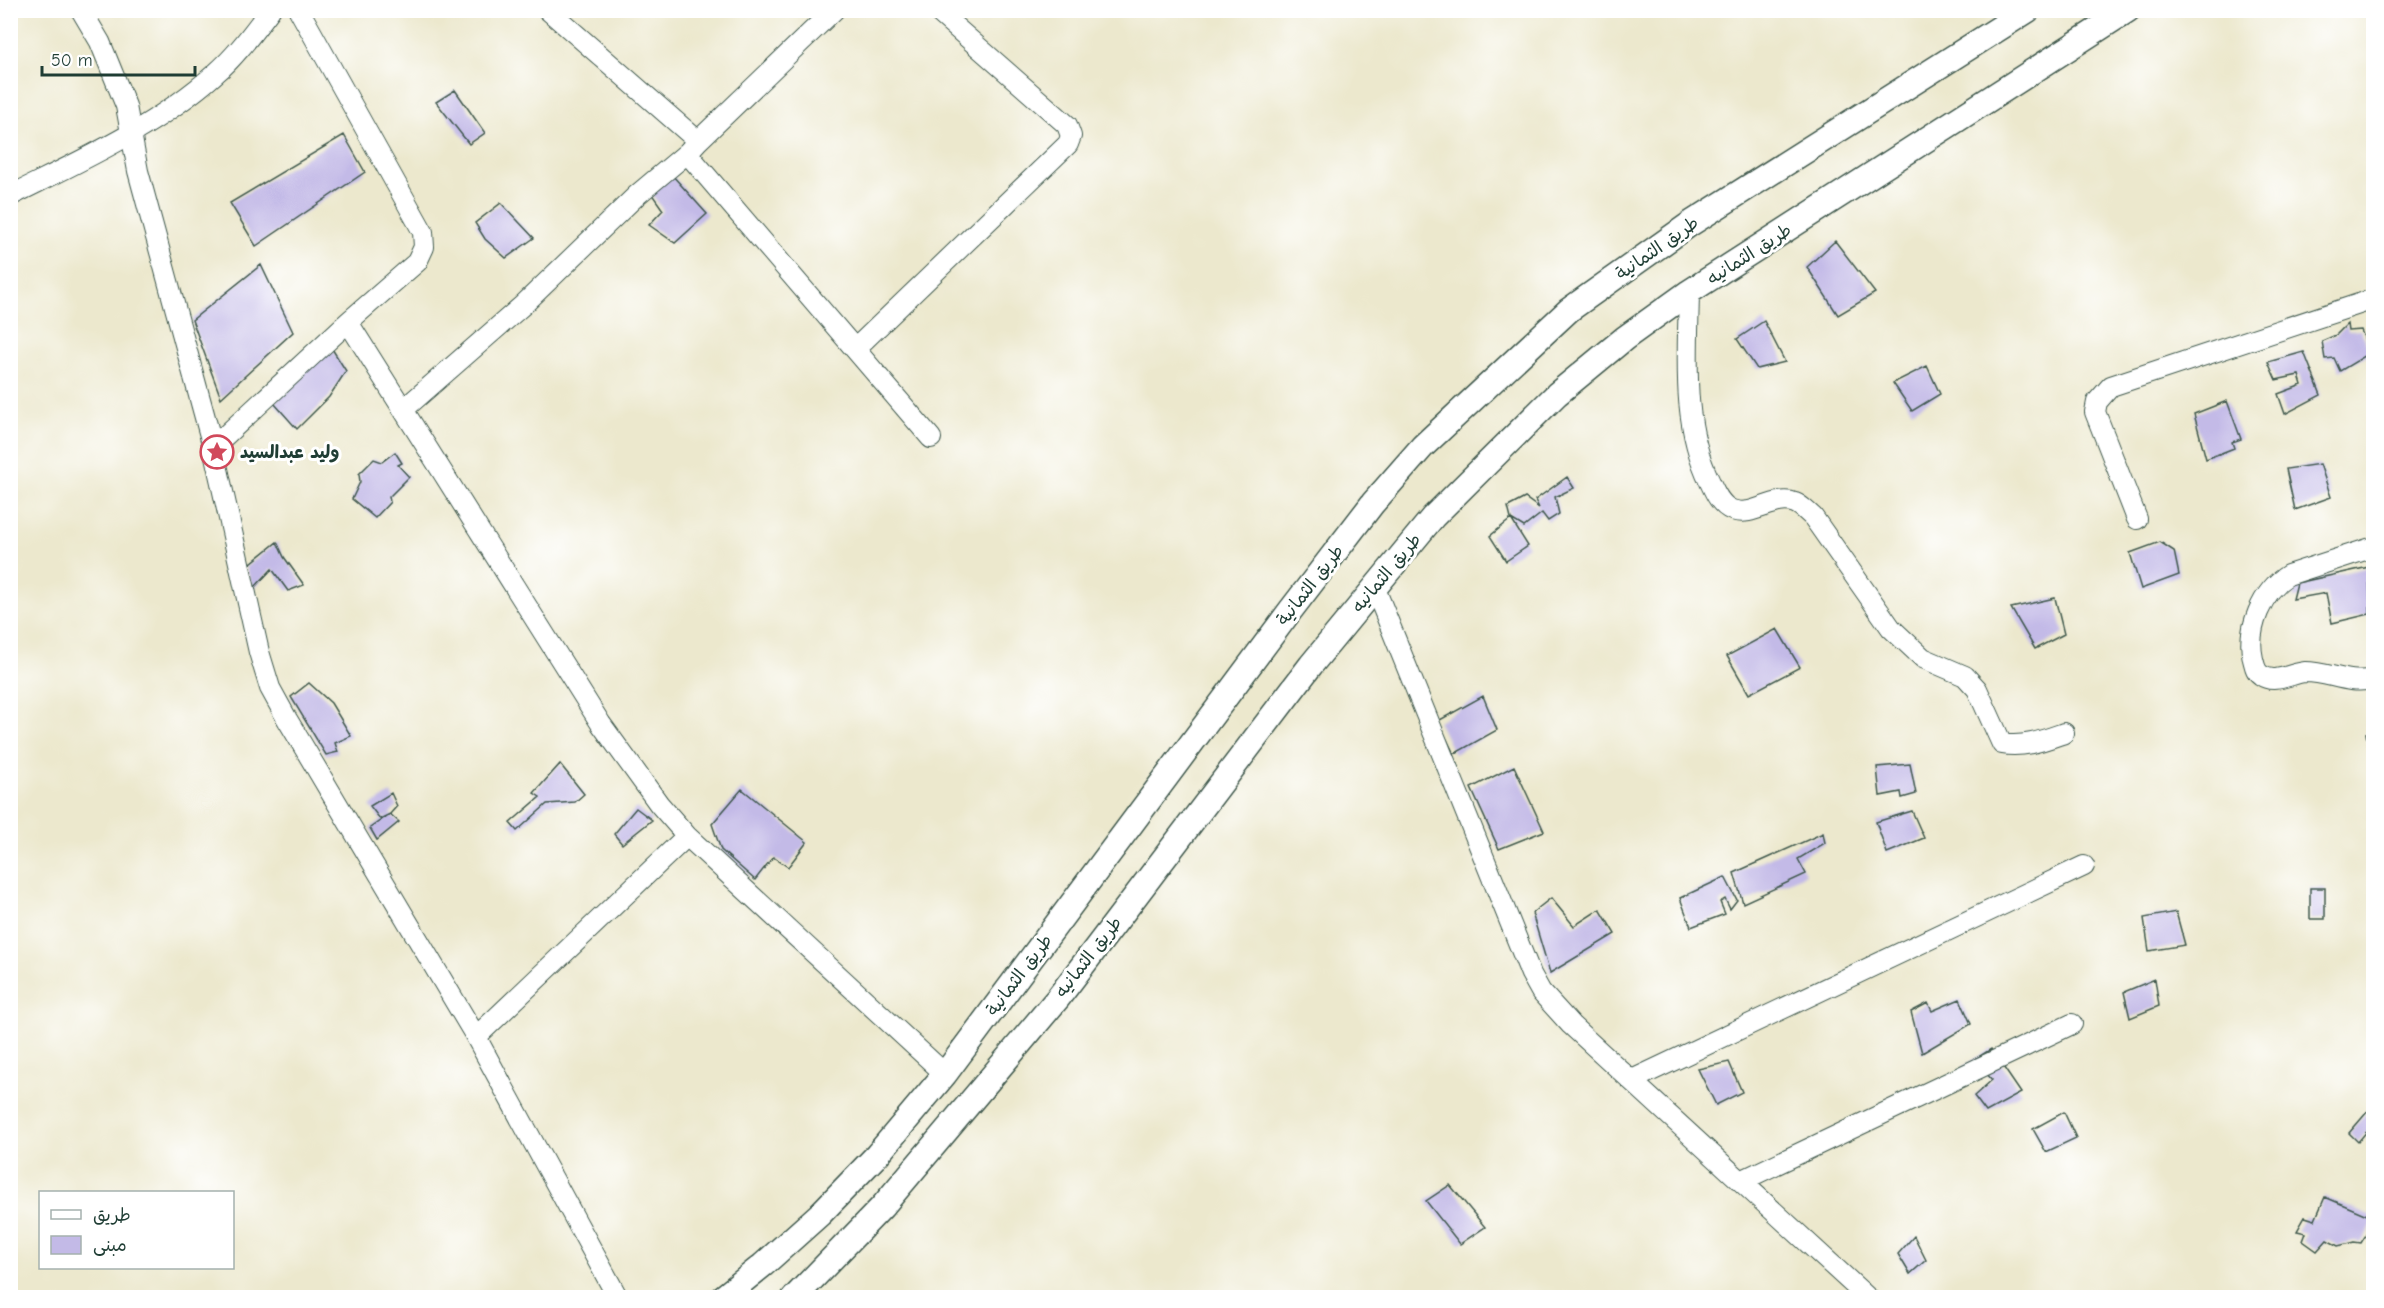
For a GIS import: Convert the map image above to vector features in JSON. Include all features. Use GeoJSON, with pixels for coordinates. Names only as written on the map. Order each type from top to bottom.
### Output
{"type":"FeatureCollection","features":[{"type":"Feature","properties":{"kind":"street"},"geometry":{"type":"LineString","coordinates":[[81,10],[100,42],[126,106],[138,171],[213,447],[259,652],[270,688],[286,719],[476,1037],[618,1298]]}},
{"type":"Feature","properties":{"kind":"street"},"geometry":{"type":"LineString","coordinates":[[10,196],[131,135],[189,96],[218,72],[270,10]]}},
{"type":"Feature","properties":{"kind":"street"},"geometry":{"type":"LineString","coordinates":[[213,447],[348,322],[417,262],[424,247],[423,232],[299,10]]}},
{"type":"Feature","properties":{"kind":"street"},"geometry":{"type":"LineString","coordinates":[[548,10],[693,147],[855,349],[931,438]]}},
{"type":"Feature","properties":{"kind":"street"},"geometry":{"type":"LineString","coordinates":[[404,409],[523,305],[637,195],[693,147],[834,10]]}},
{"type":"Feature","properties":{"kind":"street"},"geometry":{"type":"LineString","coordinates":[[855,349],[1068,144],[1071,136],[1067,125],[936,10]]}},
{"type":"Feature","properties":{"kind":"street","name":"طريق الثمانية"},"geometry":{"type":"LineString","coordinates":[[722,1298],[763,1265],[819,1214],[877,1155],[945,1074],[1290,611],[1373,503],[1423,446],[1569,310],[1690,224],[2028,10]]}},
{"type":"Feature","properties":{"kind":"street","name":"طريق الثمانيه"},"geometry":{"type":"LineString","coordinates":[[794,1298],[882,1207],[1058,998],[1374,586],[1432,517],[1557,394],[1625,339],[1689,292],[2128,10]]}},
{"type":"Feature","properties":{"kind":"street"},"geometry":{"type":"LineString","coordinates":[[1689,292],[1688,363],[1691,420],[1695,445],[1720,502],[1730,510],[1739,512],[1750,512],[1784,501],[1797,503],[1813,517],[1892,628],[1923,658],[1965,676],[1977,689],[2002,744],[2012,746],[2035,743],[2064,733]]}},
{"type":"Feature","properties":{"kind":"street"},"geometry":{"type":"LineString","coordinates":[[2137,519],[2095,412],[2097,402],[2111,386],[2373,298]]}},
{"type":"Feature","properties":{"kind":"street"},"geometry":{"type":"LineString","coordinates":[[348,322],[601,724],[659,804],[687,837],[945,1074]]}},
{"type":"Feature","properties":{"kind":"street"},"geometry":{"type":"LineString","coordinates":[[2373,547],[2288,575],[2275,583],[2259,608],[2251,639],[2256,670],[2262,676],[2272,680],[2310,672],[2345,681],[2373,679]]}},
{"type":"Feature","properties":{"kind":"street"},"geometry":{"type":"LineString","coordinates":[[1374,586],[1531,974],[1541,992],[1557,1012],[1868,1298]]}},
{"type":"Feature","properties":{"kind":"street"},"geometry":{"type":"LineString","coordinates":[[476,1037],[687,837]]}},
{"type":"Feature","properties":{"kind":"street"},"geometry":{"type":"LineString","coordinates":[[1632,1080],[2084,866]]}},
{"type":"Feature","properties":{"kind":"street"},"geometry":{"type":"LineString","coordinates":[[1741,1180],[2072,1024]]}},
{"type":"Feature","properties":{"kind":"building"},"geometry":{"type":"Polygon","coordinates":[[[455,90],[485,133],[469,144],[436,102],[455,90]]]}},
{"type":"Feature","properties":{"kind":"building"},"geometry":{"type":"Polygon","coordinates":[[[344,135],[365,172],[256,246],[230,203],[344,135]]]}},
{"type":"Feature","properties":{"kind":"building"},"geometry":{"type":"Polygon","coordinates":[[[672,175],[707,214],[675,243],[649,225],[663,210],[651,193],[672,175]]]}},
{"type":"Feature","properties":{"kind":"building"},"geometry":{"type":"Polygon","coordinates":[[[501,203],[534,238],[506,258],[485,239],[475,223],[501,203]]]}},
{"type":"Feature","properties":{"kind":"building"},"geometry":{"type":"Polygon","coordinates":[[[1835,241],[1875,293],[1838,315],[1807,267],[1835,241]]]}},
{"type":"Feature","properties":{"kind":"building"},"geometry":{"type":"Polygon","coordinates":[[[261,265],[293,332],[221,398],[192,320],[261,265]]]}},
{"type":"Feature","properties":{"kind":"building"},"geometry":{"type":"Polygon","coordinates":[[[1764,321],[1785,362],[1757,369],[1737,339],[1764,321]]]}},
{"type":"Feature","properties":{"kind":"building"},"geometry":{"type":"Polygon","coordinates":[[[2347,324],[2348,331],[2361,330],[2370,353],[2340,371],[2334,358],[2325,359],[2322,341],[2336,335],[2347,324]]]}},
{"type":"Feature","properties":{"kind":"building"},"geometry":{"type":"Polygon","coordinates":[[[329,344],[346,371],[329,397],[297,429],[274,403],[329,344]]]}},
{"type":"Feature","properties":{"kind":"building"},"geometry":{"type":"Polygon","coordinates":[[[2304,352],[2321,395],[2285,414],[2278,394],[2302,385],[2299,375],[2276,380],[2268,362],[2304,352]]]}},
{"type":"Feature","properties":{"kind":"building"},"geometry":{"type":"Polygon","coordinates":[[[1927,366],[1940,394],[1912,411],[1893,383],[1927,366]]]}},
{"type":"Feature","properties":{"kind":"building"},"geometry":{"type":"Polygon","coordinates":[[[2227,401],[2241,439],[2232,442],[2234,448],[2206,459],[2194,414],[2227,401]]]}},
{"type":"Feature","properties":{"kind":"building"},"geometry":{"type":"Polygon","coordinates":[[[395,452],[402,463],[398,465],[409,477],[389,497],[390,502],[375,518],[352,499],[360,482],[359,474],[374,459],[382,462],[395,452]]]}},
{"type":"Feature","properties":{"kind":"building"},"geometry":{"type":"Polygon","coordinates":[[[2320,464],[2331,497],[2295,510],[2286,469],[2320,464]]]}},
{"type":"Feature","properties":{"kind":"building"},"geometry":{"type":"Polygon","coordinates":[[[1567,477],[1574,488],[1555,497],[1559,514],[1548,521],[1542,513],[1524,527],[1511,519],[1508,507],[1525,498],[1539,508],[1535,500],[1567,477]]]}},
{"type":"Feature","properties":{"kind":"building"},"geometry":{"type":"Polygon","coordinates":[[[1511,519],[1528,546],[1506,561],[1490,536],[1511,519]]]}},
{"type":"Feature","properties":{"kind":"building"},"geometry":{"type":"Polygon","coordinates":[[[277,542],[284,557],[304,585],[288,591],[272,569],[253,589],[246,567],[277,542]]]}},
{"type":"Feature","properties":{"kind":"building"},"geometry":{"type":"Polygon","coordinates":[[[2160,542],[2174,551],[2179,575],[2141,589],[2130,553],[2160,542]]]}},
{"type":"Feature","properties":{"kind":"building"},"geometry":{"type":"Polygon","coordinates":[[[2369,567],[2370,614],[2332,623],[2326,593],[2293,599],[2297,583],[2369,567]]]}},
{"type":"Feature","properties":{"kind":"building"},"geometry":{"type":"Polygon","coordinates":[[[2055,598],[2064,634],[2035,649],[2011,608],[2055,598]]]}},
{"type":"Feature","properties":{"kind":"building"},"geometry":{"type":"Polygon","coordinates":[[[1777,629],[1800,667],[1749,694],[1727,656],[1777,629]]]}},
{"type":"Feature","properties":{"kind":"building"},"geometry":{"type":"Polygon","coordinates":[[[309,683],[331,703],[351,736],[335,743],[338,752],[326,755],[291,697],[309,683]]]}},
{"type":"Feature","properties":{"kind":"building"},"geometry":{"type":"Polygon","coordinates":[[[1483,696],[1497,730],[1454,754],[1438,721],[1483,696]]]}},
{"type":"Feature","properties":{"kind":"building"},"geometry":{"type":"Polygon","coordinates":[[[2374,732],[2374,770],[2372,770],[2366,733],[2374,732]]]}},
{"type":"Feature","properties":{"kind":"building"},"geometry":{"type":"Polygon","coordinates":[[[560,764],[584,794],[575,802],[547,804],[517,831],[510,823],[540,797],[534,793],[560,764]]]}},
{"type":"Feature","properties":{"kind":"building"},"geometry":{"type":"Polygon","coordinates":[[[1910,764],[1916,794],[1902,798],[1901,792],[1880,796],[1877,767],[1910,764]]]}},
{"type":"Feature","properties":{"kind":"building"},"geometry":{"type":"Polygon","coordinates":[[[1514,766],[1544,831],[1499,849],[1471,788],[1514,766]]]}},
{"type":"Feature","properties":{"kind":"building"},"geometry":{"type":"Polygon","coordinates":[[[742,789],[807,842],[788,867],[773,857],[755,880],[721,850],[712,824],[742,789]]]}},
{"type":"Feature","properties":{"kind":"building"},"geometry":{"type":"Polygon","coordinates":[[[391,793],[397,806],[390,814],[380,819],[370,806],[391,793]]]}},
{"type":"Feature","properties":{"kind":"building"},"geometry":{"type":"Polygon","coordinates":[[[636,808],[652,820],[622,844],[614,834],[636,808]]]}},
{"type":"Feature","properties":{"kind":"building"},"geometry":{"type":"Polygon","coordinates":[[[1912,811],[1924,838],[1887,853],[1876,822],[1912,811]]]}},
{"type":"Feature","properties":{"kind":"building"},"geometry":{"type":"Polygon","coordinates":[[[390,814],[399,822],[377,840],[370,828],[390,814]]]}},
{"type":"Feature","properties":{"kind":"building"},"geometry":{"type":"Polygon","coordinates":[[[1823,833],[1825,843],[1798,859],[1806,874],[1743,903],[1734,873],[1823,833]]]}},
{"type":"Feature","properties":{"kind":"building"},"geometry":{"type":"Polygon","coordinates":[[[1725,877],[1737,900],[1730,909],[1725,899],[1720,902],[1725,914],[1691,927],[1680,898],[1725,877]]]}},
{"type":"Feature","properties":{"kind":"building"},"geometry":{"type":"Polygon","coordinates":[[[2310,888],[2325,888],[2325,919],[2310,919],[2310,888]]]}},
{"type":"Feature","properties":{"kind":"building"},"geometry":{"type":"Polygon","coordinates":[[[1551,898],[1574,926],[1600,909],[1615,934],[1550,973],[1532,913],[1551,898]]]}},
{"type":"Feature","properties":{"kind":"building"},"geometry":{"type":"Polygon","coordinates":[[[2176,912],[2185,945],[2149,951],[2144,918],[2176,912]]]}},
{"type":"Feature","properties":{"kind":"building"},"geometry":{"type":"Polygon","coordinates":[[[2155,979],[2159,1006],[2130,1018],[2124,992],[2155,979]]]}},
{"type":"Feature","properties":{"kind":"building"},"geometry":{"type":"Polygon","coordinates":[[[1960,999],[1971,1024],[1922,1053],[1911,1012],[1928,1003],[1932,1011],[1960,999]]]}},
{"type":"Feature","properties":{"kind":"building"},"geometry":{"type":"Polygon","coordinates":[[[1991,1049],[2021,1093],[1986,1112],[1974,1096],[1992,1080],[1987,1074],[1961,1068],[1991,1049]]]}},
{"type":"Feature","properties":{"kind":"building"},"geometry":{"type":"Polygon","coordinates":[[[1729,1062],[1742,1092],[1716,1105],[1698,1069],[1729,1062]]]}},
{"type":"Feature","properties":{"kind":"building"},"geometry":{"type":"Polygon","coordinates":[[[2374,1104],[2374,1123],[2358,1142],[2349,1133],[2374,1104]]]}},
{"type":"Feature","properties":{"kind":"building"},"geometry":{"type":"Polygon","coordinates":[[[2064,1112],[2076,1138],[2046,1152],[2033,1129],[2064,1112]]]}},
{"type":"Feature","properties":{"kind":"building"},"geometry":{"type":"Polygon","coordinates":[[[1450,1185],[1485,1227],[1460,1244],[1426,1201],[1450,1185]]]}},
{"type":"Feature","properties":{"kind":"building"},"geometry":{"type":"Polygon","coordinates":[[[2325,1197],[2374,1218],[2374,1222],[2361,1243],[2354,1242],[2338,1246],[2327,1240],[2317,1251],[2303,1241],[2306,1233],[2297,1231],[2305,1217],[2315,1220],[2325,1197]]]}},
{"type":"Feature","properties":{"kind":"building"},"geometry":{"type":"Polygon","coordinates":[[[1914,1236],[1926,1260],[1910,1274],[1898,1254],[1914,1236]]]}},
{"type":"Feature","properties":{"kind":"place","name":"وليد عبدالسيد"},"geometry":{"type":"Point","coordinates":[217,452]}}]}
